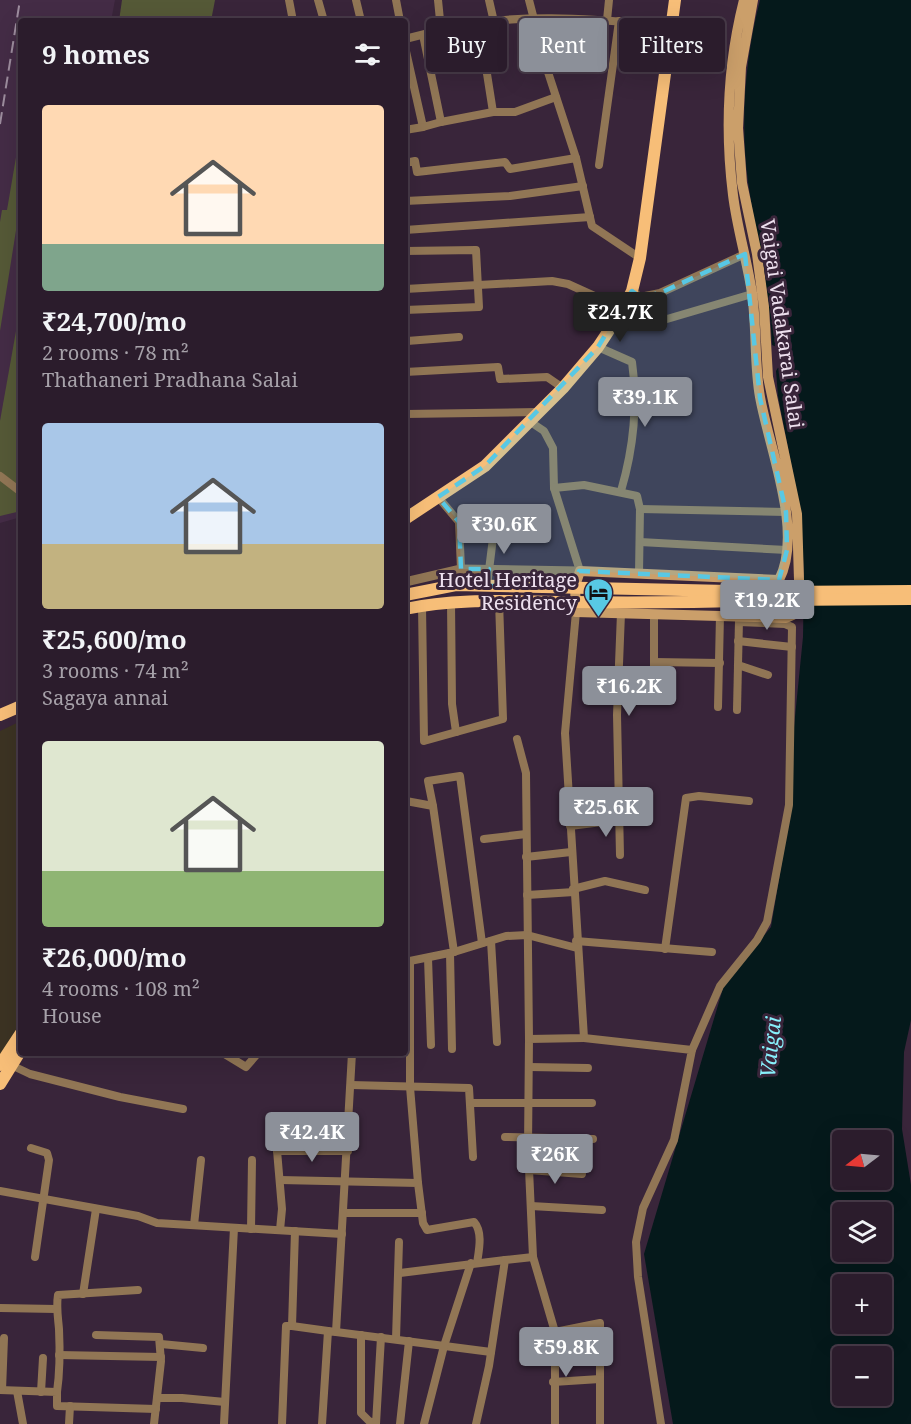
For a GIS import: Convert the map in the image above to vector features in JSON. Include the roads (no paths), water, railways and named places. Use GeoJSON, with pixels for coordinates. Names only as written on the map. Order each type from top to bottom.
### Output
{"type":"FeatureCollection","features":[{"type":"Feature","properties":{"kind":"main road"},"geometry":{"type":"LineString","coordinates":[[672,18],[675,0]]}},
{"type":"Feature","properties":{"kind":"main road","name":"Vaigai Vadakarai Salai"},"geometry":{"type":"LineString","coordinates":[[580,571],[779,580],[785,569],[786,512],[759,386],[752,294],[733,194],[729,95],[738,25],[744,0]]}},
{"type":"Feature","properties":{"kind":"main road","name":"Vaigai Vadakarai Salai"},"geometry":{"type":"LineString","coordinates":[[575,607],[621,613],[720,615],[739,619],[786,618],[793,615],[799,580],[797,514],[768,377],[764,306],[741,161],[738,128],[741,67],[753,0]]}},
{"type":"Feature","properties":{"kind":"main road"},"geometry":{"type":"LineString","coordinates":[[408,520],[485,466],[563,388],[598,347],[623,309],[632,291],[640,258],[665,72]]}},
{"type":"Feature","properties":{"kind":"main road"},"geometry":{"type":"LineString","coordinates":[[575,607],[575,586],[580,571]]}},
{"type":"Feature","properties":{"kind":"main road"},"geometry":{"type":"LineString","coordinates":[[408,594],[456,585],[488,585],[575,586],[778,596],[911,599]]}},
{"type":"Feature","properties":{"kind":"main road"},"geometry":{"type":"LineString","coordinates":[[408,608],[451,602],[499,601],[575,607],[911,591]]}},
{"type":"Feature","properties":{"kind":"main road"},"geometry":{"type":"LineString","coordinates":[[0,715],[18,707]]}},
{"type":"Feature","properties":{"kind":"main road"},"geometry":{"type":"LineString","coordinates":[[0,1084],[18,1039]]}},
{"type":"Feature","properties":{"kind":"main road"},"geometry":{"type":"LineString","coordinates":[[6,1065],[18,1053]]}},
{"type":"Feature","properties":{"kind":"street"},"geometry":{"type":"LineString","coordinates":[[289,0],[292,18]]}},
{"type":"Feature","properties":{"kind":"street"},"geometry":{"type":"LineString","coordinates":[[318,0],[323,18]]}},
{"type":"Feature","properties":{"kind":"street"},"geometry":{"type":"LineString","coordinates":[[356,0],[360,18]]}},
{"type":"Feature","properties":{"kind":"street"},"geometry":{"type":"LineString","coordinates":[[396,0],[399,18]]}},
{"type":"Feature","properties":{"kind":"street"},"geometry":{"type":"LineString","coordinates":[[438,0],[440,18]]}},
{"type":"Feature","properties":{"kind":"street"},"geometry":{"type":"LineString","coordinates":[[489,0],[493,18]]}},
{"type":"Feature","properties":{"kind":"street"},"geometry":{"type":"LineString","coordinates":[[529,0],[534,18],[564,16],[586,18]]}},
{"type":"Feature","properties":{"kind":"street"},"geometry":{"type":"LineString","coordinates":[[599,165],[619,21],[607,20],[609,0]]}},
{"type":"Feature","properties":{"kind":"street"},"geometry":{"type":"LineString","coordinates":[[408,38],[426,34]]}},
{"type":"Feature","properties":{"kind":"street"},"geometry":{"type":"LineString","coordinates":[[423,35],[441,122]]}},
{"type":"Feature","properties":{"kind":"street"},"geometry":{"type":"LineString","coordinates":[[408,60],[423,127]]}},
{"type":"Feature","properties":{"kind":"street"},"geometry":{"type":"LineString","coordinates":[[487,72],[493,112]]}},
{"type":"Feature","properties":{"kind":"street"},"geometry":{"type":"LineString","coordinates":[[549,72],[576,158],[592,226],[640,258]]}},
{"type":"Feature","properties":{"kind":"street"},"geometry":{"type":"LineString","coordinates":[[408,130],[493,112],[515,112],[556,98]]}},
{"type":"Feature","properties":{"kind":"street"},"geometry":{"type":"LineString","coordinates":[[408,162],[415,161],[417,172],[505,162],[510,169],[576,158]]}},
{"type":"Feature","properties":{"kind":"street"},"geometry":{"type":"LineString","coordinates":[[408,201],[510,196],[582,186]]}},
{"type":"Feature","properties":{"kind":"street"},"geometry":{"type":"LineString","coordinates":[[408,230],[590,217]]}},
{"type":"Feature","properties":{"kind":"street"},"geometry":{"type":"LineString","coordinates":[[408,251],[476,250],[479,286],[479,307],[408,310]]}},
{"type":"Feature","properties":{"kind":"street"},"geometry":{"type":"LineString","coordinates":[[632,291],[640,297],[649,297],[746,254]]}},
{"type":"Feature","properties":{"kind":"street"},"geometry":{"type":"LineString","coordinates":[[408,289],[552,281],[568,284],[623,309],[667,319],[752,294]]}},
{"type":"Feature","properties":{"kind":"street"},"geometry":{"type":"LineString","coordinates":[[408,341],[459,337]]}},
{"type":"Feature","properties":{"kind":"street"},"geometry":{"type":"LineString","coordinates":[[598,347],[632,362],[635,381],[633,423],[629,464],[621,491]]}},
{"type":"Feature","properties":{"kind":"street"},"geometry":{"type":"LineString","coordinates":[[408,372],[498,367],[500,379],[547,377],[563,388]]}},
{"type":"Feature","properties":{"kind":"street"},"geometry":{"type":"LineString","coordinates":[[408,414],[539,412]]}},
{"type":"Feature","properties":{"kind":"street"},"geometry":{"type":"LineString","coordinates":[[408,581],[462,569],[580,571],[554,488],[553,448],[544,431],[529,421]]}},
{"type":"Feature","properties":{"kind":"street"},"geometry":{"type":"LineString","coordinates":[[0,476],[18,490]]}},
{"type":"Feature","properties":{"kind":"street"},"geometry":{"type":"LineString","coordinates":[[554,488],[584,485],[637,496],[640,509],[639,573]]}},
{"type":"Feature","properties":{"kind":"street"},"geometry":{"type":"LineString","coordinates":[[438,497],[459,522],[462,569]]}},
{"type":"Feature","properties":{"kind":"street"},"geometry":{"type":"LineString","coordinates":[[640,509],[786,512]]}},
{"type":"Feature","properties":{"kind":"street"},"geometry":{"type":"LineString","coordinates":[[488,585],[495,522]]}},
{"type":"Feature","properties":{"kind":"street"},"geometry":{"type":"LineString","coordinates":[[640,542],[787,550]]}},
{"type":"Feature","properties":{"kind":"street"},"geometry":{"type":"LineString","coordinates":[[422,606],[424,741],[503,719],[499,601]]}},
{"type":"Feature","properties":{"kind":"street"},"geometry":{"type":"LineString","coordinates":[[451,602],[452,704],[456,732]]}},
{"type":"Feature","properties":{"kind":"street"},"geometry":{"type":"LineString","coordinates":[[575,607],[565,733],[576,944],[584,1038]]}},
{"type":"Feature","properties":{"kind":"street"},"geometry":{"type":"LineString","coordinates":[[620,855],[617,715],[621,613]]}},
{"type":"Feature","properties":{"kind":"street"},"geometry":{"type":"LineString","coordinates":[[654,614],[654,687]]}},
{"type":"Feature","properties":{"kind":"street"},"geometry":{"type":"LineString","coordinates":[[718,707],[720,615]]}},
{"type":"Feature","properties":{"kind":"street"},"geometry":{"type":"LineString","coordinates":[[661,1424],[638,1277],[636,1242],[643,1208],[674,1140],[692,1050],[720,986],[757,940],[766,922],[789,805],[792,627],[785,624],[739,619],[737,710]]}},
{"type":"Feature","properties":{"kind":"street"},"geometry":{"type":"LineString","coordinates":[[738,641],[792,647]]}},
{"type":"Feature","properties":{"kind":"street"},"geometry":{"type":"LineString","coordinates":[[654,662],[720,663]]}},
{"type":"Feature","properties":{"kind":"street"},"geometry":{"type":"LineString","coordinates":[[738,665],[768,675]]}},
{"type":"Feature","properties":{"kind":"street"},"geometry":{"type":"LineString","coordinates":[[517,740],[526,773],[528,1138],[533,1257],[555,1332],[553,1352],[555,1424]]}},
{"type":"Feature","properties":{"kind":"street"},"geometry":{"type":"LineString","coordinates":[[452,1049],[452,952],[428,781],[460,776],[482,943]]}},
{"type":"Feature","properties":{"kind":"street"},"geometry":{"type":"LineString","coordinates":[[665,949],[686,798],[699,796],[749,801]]}},
{"type":"Feature","properties":{"kind":"street"},"geometry":{"type":"LineString","coordinates":[[408,801],[433,806]]}},
{"type":"Feature","properties":{"kind":"street"},"geometry":{"type":"LineString","coordinates":[[570,826],[618,820]]}},
{"type":"Feature","properties":{"kind":"street"},"geometry":{"type":"LineString","coordinates":[[484,839],[526,834]]}},
{"type":"Feature","properties":{"kind":"street"},"geometry":{"type":"LineString","coordinates":[[526,857],[571,852]]}},
{"type":"Feature","properties":{"kind":"street"},"geometry":{"type":"LineString","coordinates":[[527,895],[574,891],[605,881],[645,890]]}},
{"type":"Feature","properties":{"kind":"street"},"geometry":{"type":"LineString","coordinates":[[408,962],[506,936],[527,935],[576,944],[712,952]]}},
{"type":"Feature","properties":{"kind":"street"},"geometry":{"type":"LineString","coordinates":[[491,941],[497,1042]]}},
{"type":"Feature","properties":{"kind":"street"},"geometry":{"type":"LineString","coordinates":[[428,958],[431,1045]]}},
{"type":"Feature","properties":{"kind":"street"},"geometry":{"type":"LineString","coordinates":[[408,1004],[410,1087],[423,1223],[427,1230],[474,1222],[479,1234],[474,1263],[444,1346],[424,1424]]}},
{"type":"Feature","properties":{"kind":"street"},"geometry":{"type":"LineString","coordinates":[[529,1039],[584,1038],[692,1050]]}},
{"type":"Feature","properties":{"kind":"street"},"geometry":{"type":"LineString","coordinates":[[229,1056],[246,1067],[255,1056]]}},
{"type":"Feature","properties":{"kind":"street"},"geometry":{"type":"LineString","coordinates":[[322,1424],[344,1214],[352,1056]]}},
{"type":"Feature","properties":{"kind":"street"},"geometry":{"type":"LineString","coordinates":[[6,1065],[30,1074],[120,1097],[183,1109]]}},
{"type":"Feature","properties":{"kind":"street"},"geometry":{"type":"LineString","coordinates":[[529,1067],[588,1068]]}},
{"type":"Feature","properties":{"kind":"street"},"geometry":{"type":"LineString","coordinates":[[351,1085],[469,1088],[473,1157]]}},
{"type":"Feature","properties":{"kind":"street"},"geometry":{"type":"LineString","coordinates":[[470,1103],[592,1103]]}},
{"type":"Feature","properties":{"kind":"street"},"geometry":{"type":"LineString","coordinates":[[275,1127],[282,1209],[280,1230]]}},
{"type":"Feature","properties":{"kind":"street"},"geometry":{"type":"LineString","coordinates":[[505,1137],[593,1139]]}},
{"type":"Feature","properties":{"kind":"street"},"geometry":{"type":"LineString","coordinates":[[32,1148],[47,1153],[49,1156],[35,1257]]}},
{"type":"Feature","properties":{"kind":"street"},"geometry":{"type":"LineString","coordinates":[[277,1150],[348,1151]]}},
{"type":"Feature","properties":{"kind":"street"},"geometry":{"type":"LineString","coordinates":[[194,1225],[201,1160]]}},
{"type":"Feature","properties":{"kind":"street"},"geometry":{"type":"LineString","coordinates":[[251,1229],[252,1160]]}},
{"type":"Feature","properties":{"kind":"street"},"geometry":{"type":"LineString","coordinates":[[529,1170],[582,1174]]}},
{"type":"Feature","properties":{"kind":"street"},"geometry":{"type":"LineString","coordinates":[[280,1180],[418,1183]]}},
{"type":"Feature","properties":{"kind":"street"},"geometry":{"type":"LineString","coordinates":[[0,1191],[138,1216],[157,1223],[342,1234]]}},
{"type":"Feature","properties":{"kind":"street"},"geometry":{"type":"LineString","coordinates":[[531,1206],[602,1210]]}},
{"type":"Feature","properties":{"kind":"street"},"geometry":{"type":"LineString","coordinates":[[83,1294],[96,1209]]}},
{"type":"Feature","properties":{"kind":"street"},"geometry":{"type":"LineString","coordinates":[[344,1214],[422,1213]]}},
{"type":"Feature","properties":{"kind":"street"},"geometry":{"type":"LineString","coordinates":[[224,1424],[234,1228]]}},
{"type":"Feature","properties":{"kind":"street"},"geometry":{"type":"LineString","coordinates":[[292,1326],[295,1231]]}},
{"type":"Feature","properties":{"kind":"street"},"geometry":{"type":"LineString","coordinates":[[396,1339],[400,1273],[399,1242]]}},
{"type":"Feature","properties":{"kind":"street"},"geometry":{"type":"LineString","coordinates":[[400,1273],[533,1257]]}},
{"type":"Feature","properties":{"kind":"street"},"geometry":{"type":"LineString","coordinates":[[476,1424],[491,1352],[505,1260]]}},
{"type":"Feature","properties":{"kind":"street"},"geometry":{"type":"LineString","coordinates":[[138,1290],[58,1295],[56,1309],[59,1355],[57,1406],[156,1409]]}},
{"type":"Feature","properties":{"kind":"street"},"geometry":{"type":"LineString","coordinates":[[0,1308],[56,1309]]}},
{"type":"Feature","properties":{"kind":"street"},"geometry":{"type":"LineString","coordinates":[[555,1332],[600,1323],[600,1424]]}},
{"type":"Feature","properties":{"kind":"street"},"geometry":{"type":"LineString","coordinates":[[282,1424],[286,1326],[491,1352]]}},
{"type":"Feature","properties":{"kind":"street"},"geometry":{"type":"LineString","coordinates":[[96,1335],[159,1337],[161,1357],[154,1424]]}},
{"type":"Feature","properties":{"kind":"street"},"geometry":{"type":"LineString","coordinates":[[361,1335],[361,1413],[369,1421],[376,1423],[381,1337]]}},
{"type":"Feature","properties":{"kind":"street"},"geometry":{"type":"LineString","coordinates":[[4,1338],[1,1390],[57,1392]]}},
{"type":"Feature","properties":{"kind":"street"},"geometry":{"type":"LineString","coordinates":[[400,1424],[409,1341]]}},
{"type":"Feature","properties":{"kind":"street"},"geometry":{"type":"LineString","coordinates":[[161,1344],[203,1348]]}},
{"type":"Feature","properties":{"kind":"street"},"geometry":{"type":"LineString","coordinates":[[553,1352],[599,1362]]}},
{"type":"Feature","properties":{"kind":"street"},"geometry":{"type":"LineString","coordinates":[[59,1355],[161,1357]]}},
{"type":"Feature","properties":{"kind":"street"},"geometry":{"type":"LineString","coordinates":[[41,1392],[43,1358]]}},
{"type":"Feature","properties":{"kind":"street"},"geometry":{"type":"LineString","coordinates":[[553,1382],[600,1379]]}},
{"type":"Feature","properties":{"kind":"street"},"geometry":{"type":"LineString","coordinates":[[17,1390],[23,1424]]}},
{"type":"Feature","properties":{"kind":"street"},"geometry":{"type":"LineString","coordinates":[[157,1398],[225,1402]]}},
{"type":"Feature","properties":{"kind":"street"},"geometry":{"type":"LineString","coordinates":[[69,1424],[70,1406]]}},
{"type":"Feature","properties":{"kind":"water","name":"Vaigai"},"geometry":{"type":"Polygon","coordinates":[[[760,0],[911,0],[911,1020],[904,1052],[902,1129],[911,1185],[911,1424],[673,1424],[644,1254],[724,985],[771,927],[792,802],[791,757],[803,637],[804,577],[801,515],[778,396],[776,371],[779,366],[779,348],[772,345],[769,304],[748,182],[744,113],[751,45],[760,0]]]}},
{"type":"Feature","properties":{"kind":"railway"},"geometry":{"type":"LineString","coordinates":[[0,124],[20,0]]}},
{"type":"Feature","properties":{"kind":"place","name":"Hotel Heritage Residency"},"geometry":{"type":"Point","coordinates":[598,618]}}]}
